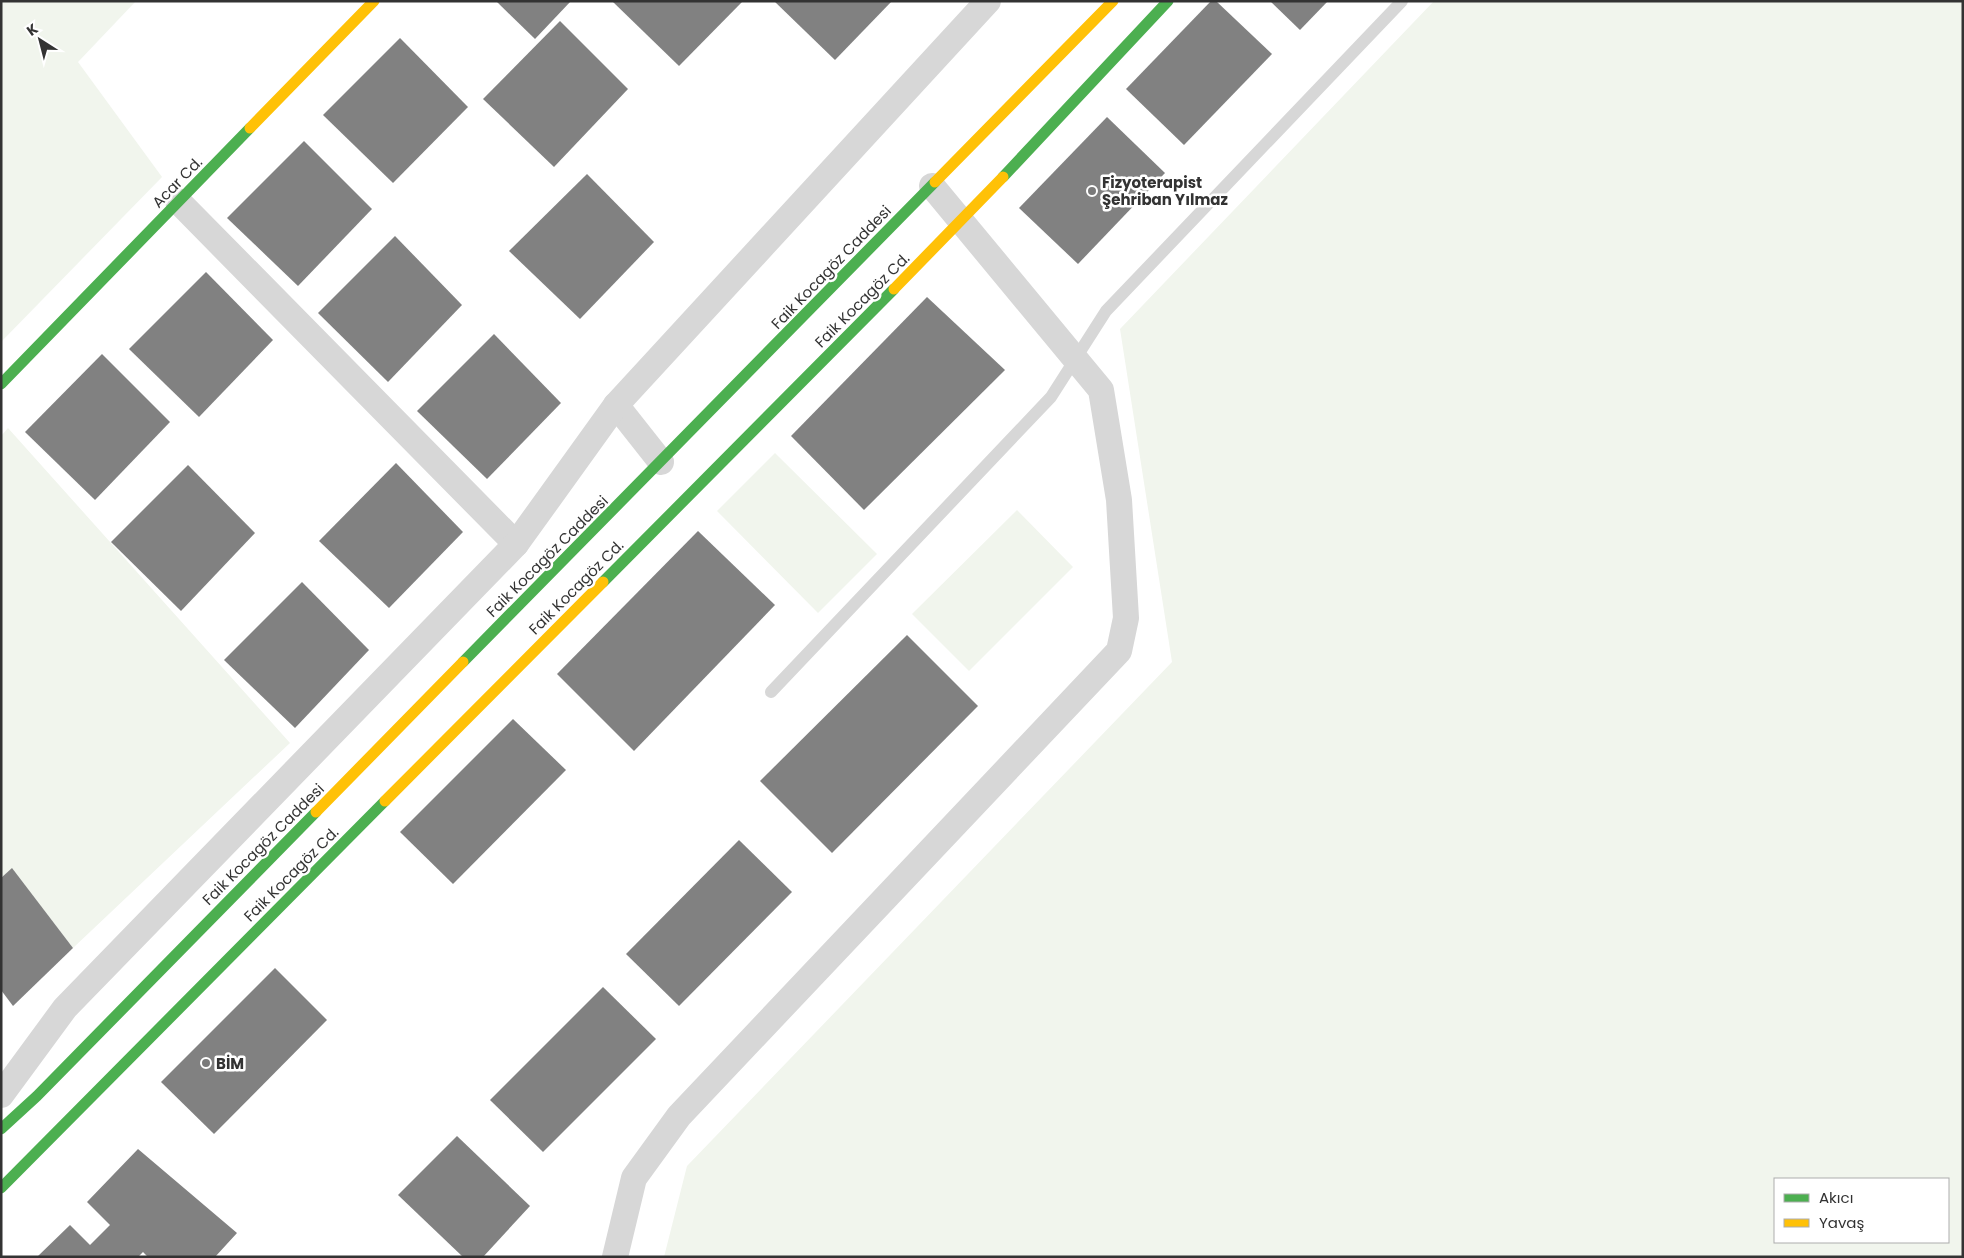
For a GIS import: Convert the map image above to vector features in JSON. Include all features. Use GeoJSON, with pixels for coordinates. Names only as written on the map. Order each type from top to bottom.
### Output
{"type":"FeatureCollection","features":[{"type":"Feature","properties":{"kind":"street","name":"Acar Cd."},"geometry":{"type":"LineString","coordinates":[[1,384],[374,1]]}},
{"type":"Feature","properties":{"kind":"street","name":"Faik Kocagöz Caddesi"},"geometry":{"type":"LineString","coordinates":[[1,1129],[37,1096],[1113,1]]}},
{"type":"Feature","properties":{"kind":"street","name":"Faik Kocagöz Cd."},"geometry":{"type":"LineString","coordinates":[[1,1188],[961,222],[1168,1]]}},
{"type":"Feature","properties":{"kind":"street"},"geometry":{"type":"LineString","coordinates":[[1,1095],[65,1008],[516,544],[616,405],[975,6]]}},
{"type":"Feature","properties":{"kind":"street"},"geometry":{"type":"LineString","coordinates":[[615,1257],[634,1178],[679,1116],[1119,651],[1126,618],[1119,500],[1100,390],[932,186]]}},
{"type":"Feature","properties":{"kind":"street"},"geometry":{"type":"LineString","coordinates":[[178,201],[516,544]]}},
{"type":"Feature","properties":{"kind":"street"},"geometry":{"type":"LineString","coordinates":[[616,405],[661,462]]}},
{"type":"Feature","properties":{"kind":"lane"},"geometry":{"type":"LineString","coordinates":[[771,692],[1051,398],[1106,311],[1402,1]]}},
{"type":"Feature","properties":{"kind":"shaded area"},"geometry":{"type":"Polygon","coordinates":[[[1,1],[136,1],[78,62],[162,177],[1,342],[1,1]]]}},
{"type":"Feature","properties":{"kind":"shaded area"},"geometry":{"type":"Polygon","coordinates":[[[1434,1],[1963,1],[1963,1257],[664,1257],[687,1166],[1172,662],[1120,329],[1434,1]]]}},
{"type":"Feature","properties":{"kind":"shaded area"},"geometry":{"type":"Polygon","coordinates":[[[8,428],[290,743],[73,948],[12,869],[1,878],[1,436],[8,428]]]}},
{"type":"Feature","properties":{"kind":"shaded area"},"geometry":{"type":"Polygon","coordinates":[[[775,453],[877,554],[818,613],[717,511],[775,453]]]}},
{"type":"Feature","properties":{"kind":"shaded area"},"geometry":{"type":"Polygon","coordinates":[[[1017,510],[1073,567],[969,671],[912,614],[1017,510]]]}},
{"type":"Feature","properties":{"kind":"building"},"geometry":{"type":"Polygon","coordinates":[[[496,1],[571,1],[535,39],[496,1]]]}},
{"type":"Feature","properties":{"kind":"building"},"geometry":{"type":"Polygon","coordinates":[[[612,1],[743,1],[679,66],[612,1]]]}},
{"type":"Feature","properties":{"kind":"building"},"geometry":{"type":"Polygon","coordinates":[[[774,1],[892,1],[835,60],[774,1]]]}},
{"type":"Feature","properties":{"kind":"building"},"geometry":{"type":"Polygon","coordinates":[[[1211,1],[1216,1],[1272,54],[1184,145],[1126,89],[1211,1]]]}},
{"type":"Feature","properties":{"kind":"building"},"geometry":{"type":"Polygon","coordinates":[[[1270,1],[1328,1],[1300,30],[1270,1]]]}},
{"type":"Feature","properties":{"kind":"building"},"geometry":{"type":"Polygon","coordinates":[[[560,21],[628,89],[554,167],[483,99],[560,21]]]}},
{"type":"Feature","properties":{"kind":"building"},"geometry":{"type":"Polygon","coordinates":[[[400,38],[468,107],[393,183],[323,115],[400,38]]]}},
{"type":"Feature","properties":{"kind":"building","name":"Fizyoterapist Şehriban Yılmaz"},"geometry":{"type":"Polygon","coordinates":[[[1107,117],[1165,173],[1078,264],[1019,208],[1107,117]]]}},
{"type":"Feature","properties":{"kind":"building"},"geometry":{"type":"Polygon","coordinates":[[[304,141],[372,209],[298,286],[227,218],[304,141]]]}},
{"type":"Feature","properties":{"kind":"building"},"geometry":{"type":"Polygon","coordinates":[[[587,174],[654,242],[580,319],[509,251],[587,174]]]}},
{"type":"Feature","properties":{"kind":"building"},"geometry":{"type":"Polygon","coordinates":[[[395,236],[462,305],[388,382],[318,313],[395,236]]]}},
{"type":"Feature","properties":{"kind":"building"},"geometry":{"type":"Polygon","coordinates":[[[206,272],[273,340],[199,417],[129,349],[206,272]]]}},
{"type":"Feature","properties":{"kind":"building"},"geometry":{"type":"Polygon","coordinates":[[[927,297],[1005,370],[864,510],[791,436],[927,297]]]}},
{"type":"Feature","properties":{"kind":"building"},"geometry":{"type":"Polygon","coordinates":[[[494,334],[561,403],[487,479],[417,411],[494,334]]]}},
{"type":"Feature","properties":{"kind":"building"},"geometry":{"type":"Polygon","coordinates":[[[102,354],[170,422],[95,500],[25,432],[102,354]]]}},
{"type":"Feature","properties":{"kind":"building"},"geometry":{"type":"Polygon","coordinates":[[[396,463],[463,532],[389,608],[319,541],[396,463]]]}},
{"type":"Feature","properties":{"kind":"building"},"geometry":{"type":"Polygon","coordinates":[[[188,465],[255,533],[181,611],[111,542],[188,465]]]}},
{"type":"Feature","properties":{"kind":"building"},"geometry":{"type":"Polygon","coordinates":[[[698,531],[775,605],[634,751],[557,674],[698,531]]]}},
{"type":"Feature","properties":{"kind":"building"},"geometry":{"type":"Polygon","coordinates":[[[302,582],[369,650],[295,728],[224,660],[302,582]]]}},
{"type":"Feature","properties":{"kind":"building"},"geometry":{"type":"Polygon","coordinates":[[[907,635],[978,706],[832,853],[760,781],[907,635]]]}},
{"type":"Feature","properties":{"kind":"building"},"geometry":{"type":"Polygon","coordinates":[[[513,719],[566,770],[453,884],[400,832],[513,719]]]}},
{"type":"Feature","properties":{"kind":"building"},"geometry":{"type":"Polygon","coordinates":[[[739,840],[792,892],[679,1006],[626,954],[739,840]]]}},
{"type":"Feature","properties":{"kind":"building"},"geometry":{"type":"Polygon","coordinates":[[[12,868],[73,948],[13,1006],[1,990],[1,878],[12,868]]]}},
{"type":"Feature","properties":{"kind":"building"},"geometry":{"type":"Polygon","coordinates":[[[275,968],[327,1020],[214,1134],[161,1082],[275,968]]]}},
{"type":"Feature","properties":{"kind":"building"},"geometry":{"type":"Polygon","coordinates":[[[603,987],[656,1039],[543,1152],[490,1100],[603,987]]]}},
{"type":"Feature","properties":{"kind":"building"},"geometry":{"type":"Polygon","coordinates":[[[457,1136],[530,1206],[483,1257],[463,1257],[398,1195],[457,1136]]]}},
{"type":"Feature","properties":{"kind":"building"},"geometry":{"type":"Polygon","coordinates":[[[138,1149],[237,1233],[215,1257],[148,1257],[143,1252],[138,1257],[37,1257],[70,1225],[90,1245],[110,1225],[87,1202],[138,1149]]]}},
{"type":"Feature","properties":{"kind":"traffic: fast"},"geometry":{"type":"LineString","coordinates":[[1003,177],[1168,1]]}},
{"type":"Feature","properties":{"kind":"traffic: fast"},"geometry":{"type":"LineString","coordinates":[[1,384],[250,128]]}},
{"type":"Feature","properties":{"kind":"traffic: fast"},"geometry":{"type":"LineString","coordinates":[[463,662],[935,182]]}},
{"type":"Feature","properties":{"kind":"traffic: fast"},"geometry":{"type":"LineString","coordinates":[[603,582],[894,289]]}},
{"type":"Feature","properties":{"kind":"traffic: fast"},"geometry":{"type":"LineString","coordinates":[[1,1188],[385,801]]}},
{"type":"Feature","properties":{"kind":"traffic: fast"},"geometry":{"type":"LineString","coordinates":[[1,1129],[37,1096],[316,812]]}},
{"type":"Feature","properties":{"kind":"traffic: slow"},"geometry":{"type":"LineString","coordinates":[[250,128],[374,1]]}},
{"type":"Feature","properties":{"kind":"traffic: slow"},"geometry":{"type":"LineString","coordinates":[[935,182],[1113,1]]}},
{"type":"Feature","properties":{"kind":"traffic: slow"},"geometry":{"type":"LineString","coordinates":[[894,289],[1003,177]]}},
{"type":"Feature","properties":{"kind":"traffic: slow"},"geometry":{"type":"LineString","coordinates":[[385,801],[603,582]]}},
{"type":"Feature","properties":{"kind":"traffic: slow"},"geometry":{"type":"LineString","coordinates":[[316,812],[463,662]]}},
{"type":"Feature","properties":{"kind":"place","name":"Fizyoterapist Şehriban Yılmaz"},"geometry":{"type":"Point","coordinates":[1092,191]}},
{"type":"Feature","properties":{"kind":"place","name":"BİM"},"geometry":{"type":"Point","coordinates":[206,1063]}}]}
